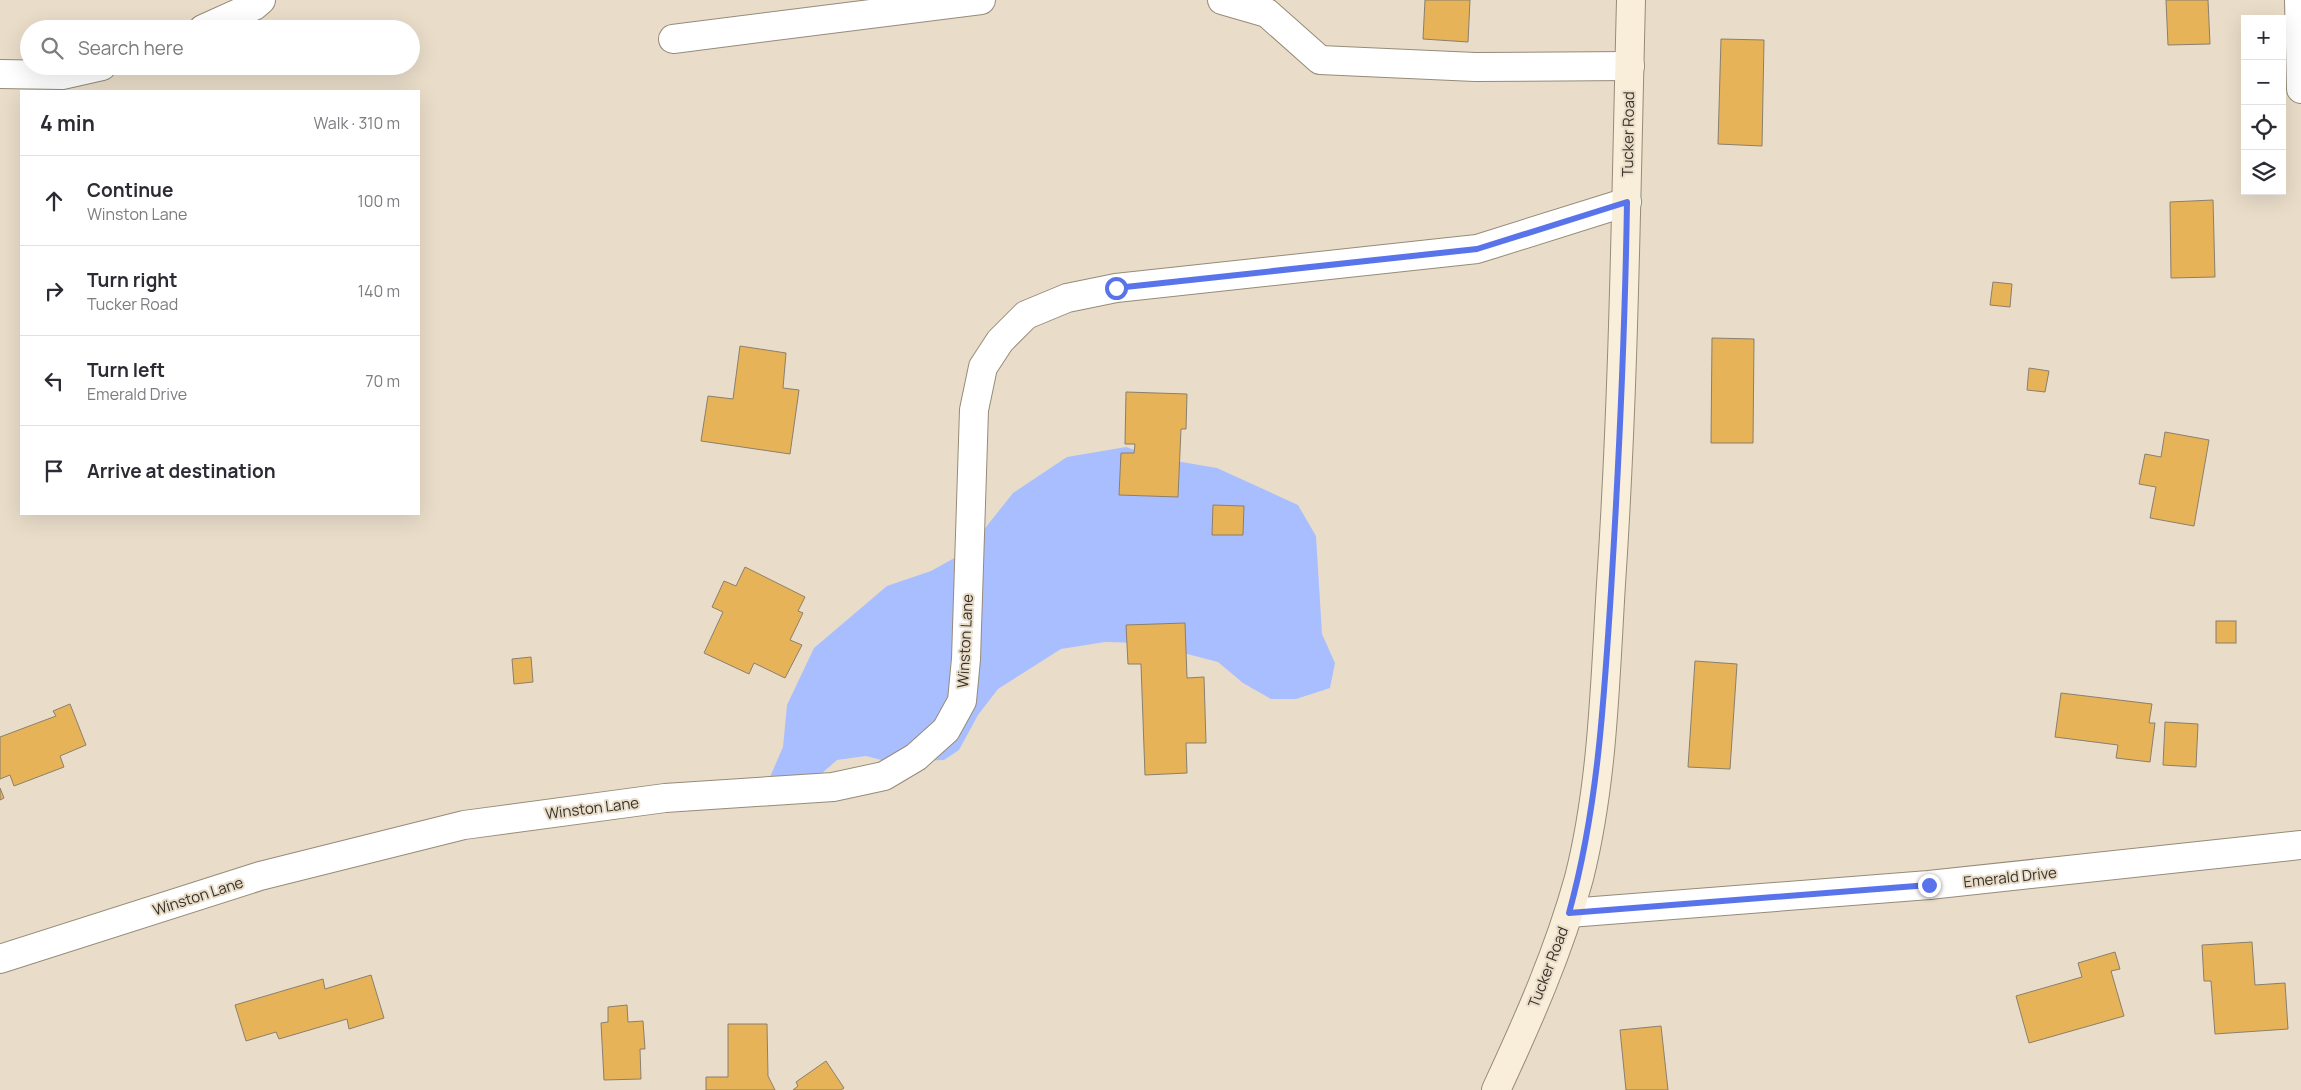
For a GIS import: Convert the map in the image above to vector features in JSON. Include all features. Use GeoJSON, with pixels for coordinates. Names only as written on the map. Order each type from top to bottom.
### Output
{"type":"FeatureCollection","features":[{"type":"Feature","properties":{"kind":"main road","name":"Tucker Road"},"geometry":{"type":"LineString","coordinates":[[1496,1090],[1556,950],[1569,913],[1589,826],[1606,671],[1620,432],[1632,0]]}},
{"type":"Feature","properties":{"kind":"street"},"geometry":{"type":"LineString","coordinates":[[223,20],[254,6],[261,0]]}},
{"type":"Feature","properties":{"kind":"street"},"geometry":{"type":"LineString","coordinates":[[673,39],[981,0]]}},
{"type":"Feature","properties":{"kind":"street"},"geometry":{"type":"LineString","coordinates":[[1222,0],[1267,13],[1320,60],[1475,67],[1630,66]]}},
{"type":"Feature","properties":{"kind":"street"},"geometry":{"type":"LineString","coordinates":[[2299,0],[2301,89]]}},
{"type":"Feature","properties":{"kind":"street"},"geometry":{"type":"LineString","coordinates":[[0,74],[20,74]]}},
{"type":"Feature","properties":{"kind":"street","name":"Winston Lane"},"geometry":{"type":"LineString","coordinates":[[0,960],[260,876],[464,825],[665,798],[833,787],[884,776],[916,757],[946,730],[962,701],[966,659],[974,410],[982,367],[1000,341],[1026,315],[1068,298],[1116,288],[1477,249],[1627,202]]}},
{"type":"Feature","properties":{"kind":"street","name":"Emerald Drive"},"geometry":{"type":"LineString","coordinates":[[1569,913],[1929,885],[2301,845]]}},
{"type":"Feature","properties":{"kind":"shaded area"},"geometry":{"type":"Polygon","coordinates":[[[1126,447],[1158,458],[1217,468],[1298,505],[1316,536],[1322,634],[1335,663],[1330,688],[1296,699],[1271,699],[1243,683],[1218,662],[1145,643],[1105,642],[1061,649],[998,689],[978,715],[959,750],[944,760],[889,762],[866,756],[837,760],[795,797],[770,794],[770,777],[783,747],[787,705],[814,648],[887,586],[931,571],[967,551],[1013,493],[1067,457],[1126,447]]]}},
{"type":"Feature","properties":{"kind":"building"},"geometry":{"type":"Polygon","coordinates":[[[1425,0],[1470,0],[1468,42],[1423,39],[1425,0]]]}},
{"type":"Feature","properties":{"kind":"building"},"geometry":{"type":"Polygon","coordinates":[[[2166,0],[2208,0],[2210,44],[2168,45],[2166,0]]]}},
{"type":"Feature","properties":{"kind":"building"},"geometry":{"type":"Polygon","coordinates":[[[1721,39],[1764,40],[1762,146],[1718,144],[1721,39]]]}},
{"type":"Feature","properties":{"kind":"building"},"geometry":{"type":"Polygon","coordinates":[[[2213,200],[2215,277],[2171,278],[2170,202],[2213,200]]]}},
{"type":"Feature","properties":{"kind":"building"},"geometry":{"type":"Polygon","coordinates":[[[1993,282],[2012,284],[2010,307],[1990,305],[1993,282]]]}},
{"type":"Feature","properties":{"kind":"building"},"geometry":{"type":"Polygon","coordinates":[[[1712,338],[1754,339],[1753,443],[1711,443],[1712,338]]]}},
{"type":"Feature","properties":{"kind":"building"},"geometry":{"type":"Polygon","coordinates":[[[740,346],[786,353],[783,388],[799,390],[790,454],[701,441],[708,396],[733,399],[740,346]]]}},
{"type":"Feature","properties":{"kind":"building"},"geometry":{"type":"Polygon","coordinates":[[[2029,368],[2049,371],[2045,392],[2027,390],[2029,368]]]}},
{"type":"Feature","properties":{"kind":"building"},"geometry":{"type":"Polygon","coordinates":[[[1126,392],[1187,394],[1186,429],[1181,429],[1178,497],[1119,495],[1121,453],[1134,453],[1135,444],[1125,444],[1126,392]]]}},
{"type":"Feature","properties":{"kind":"building"},"geometry":{"type":"Polygon","coordinates":[[[2165,432],[2209,440],[2194,526],[2150,518],[2156,487],[2139,484],[2145,454],[2161,457],[2165,432]]]}},
{"type":"Feature","properties":{"kind":"building"},"geometry":{"type":"Polygon","coordinates":[[[1213,505],[1244,506],[1243,535],[1212,535],[1213,505]]]}},
{"type":"Feature","properties":{"kind":"building"},"geometry":{"type":"Polygon","coordinates":[[[745,567],[805,597],[798,611],[803,613],[790,640],[802,645],[785,678],[754,663],[749,674],[704,653],[723,612],[712,607],[724,581],[736,586],[745,567]]]}},
{"type":"Feature","properties":{"kind":"building"},"geometry":{"type":"Polygon","coordinates":[[[2216,621],[2236,621],[2236,643],[2216,643],[2216,621]]]}},
{"type":"Feature","properties":{"kind":"building"},"geometry":{"type":"Polygon","coordinates":[[[1185,623],[1187,678],[1204,677],[1206,743],[1186,743],[1187,773],[1145,775],[1141,664],[1128,664],[1126,625],[1185,623]]]}},
{"type":"Feature","properties":{"kind":"building"},"geometry":{"type":"Polygon","coordinates":[[[531,657],[533,682],[514,684],[512,659],[531,657]]]}},
{"type":"Feature","properties":{"kind":"building"},"geometry":{"type":"Polygon","coordinates":[[[1695,661],[1737,664],[1730,769],[1688,767],[1695,661]]]}},
{"type":"Feature","properties":{"kind":"building"},"geometry":{"type":"Polygon","coordinates":[[[2061,693],[2152,704],[2149,723],[2155,723],[2150,762],[2116,758],[2118,745],[2055,737],[2061,693]]]}},
{"type":"Feature","properties":{"kind":"building"},"geometry":{"type":"Polygon","coordinates":[[[70,704],[86,745],[60,756],[64,767],[14,786],[10,775],[0,779],[0,737],[56,716],[53,711],[70,704]]]}},
{"type":"Feature","properties":{"kind":"building"},"geometry":{"type":"Polygon","coordinates":[[[2165,722],[2198,724],[2196,767],[2163,765],[2165,722]]]}},
{"type":"Feature","properties":{"kind":"building"},"geometry":{"type":"Polygon","coordinates":[[[0,788],[4,798],[0,800],[0,788]]]}},
{"type":"Feature","properties":{"kind":"building"},"geometry":{"type":"Polygon","coordinates":[[[2252,942],[2255,985],[2285,983],[2288,1029],[2215,1034],[2211,981],[2204,981],[2202,945],[2252,942]]]}},
{"type":"Feature","properties":{"kind":"building"},"geometry":{"type":"Polygon","coordinates":[[[2115,952],[2120,969],[2111,971],[2124,1016],[2029,1043],[2016,996],[2082,977],[2078,963],[2115,952]]]}},
{"type":"Feature","properties":{"kind":"building"},"geometry":{"type":"Polygon","coordinates":[[[371,975],[384,1018],[349,1029],[347,1019],[279,1039],[276,1032],[246,1041],[235,1005],[323,979],[325,989],[371,975]]]}},
{"type":"Feature","properties":{"kind":"building"},"geometry":{"type":"Polygon","coordinates":[[[627,1005],[628,1022],[643,1021],[645,1049],[640,1049],[641,1079],[604,1080],[601,1023],[608,1022],[608,1007],[627,1005]]]}},
{"type":"Feature","properties":{"kind":"building"},"geometry":{"type":"Polygon","coordinates":[[[728,1024],[767,1024],[768,1076],[775,1090],[706,1090],[706,1077],[728,1077],[728,1024]]]}},
{"type":"Feature","properties":{"kind":"building"},"geometry":{"type":"Polygon","coordinates":[[[1661,1026],[1668,1090],[1626,1090],[1620,1030],[1661,1026]]]}},
{"type":"Feature","properties":{"kind":"building"},"geometry":{"type":"Polygon","coordinates":[[[826,1061],[844,1088],[841,1090],[793,1090],[798,1086],[796,1082],[826,1061]]]}},
{"type":"Feature","properties":{"kind":"route"},"geometry":{"type":"LineString","coordinates":[[1116,288],[1477,249],[1627,202],[1620,432],[1606,671],[1589,826],[1569,913],[1929,885]]}}]}
